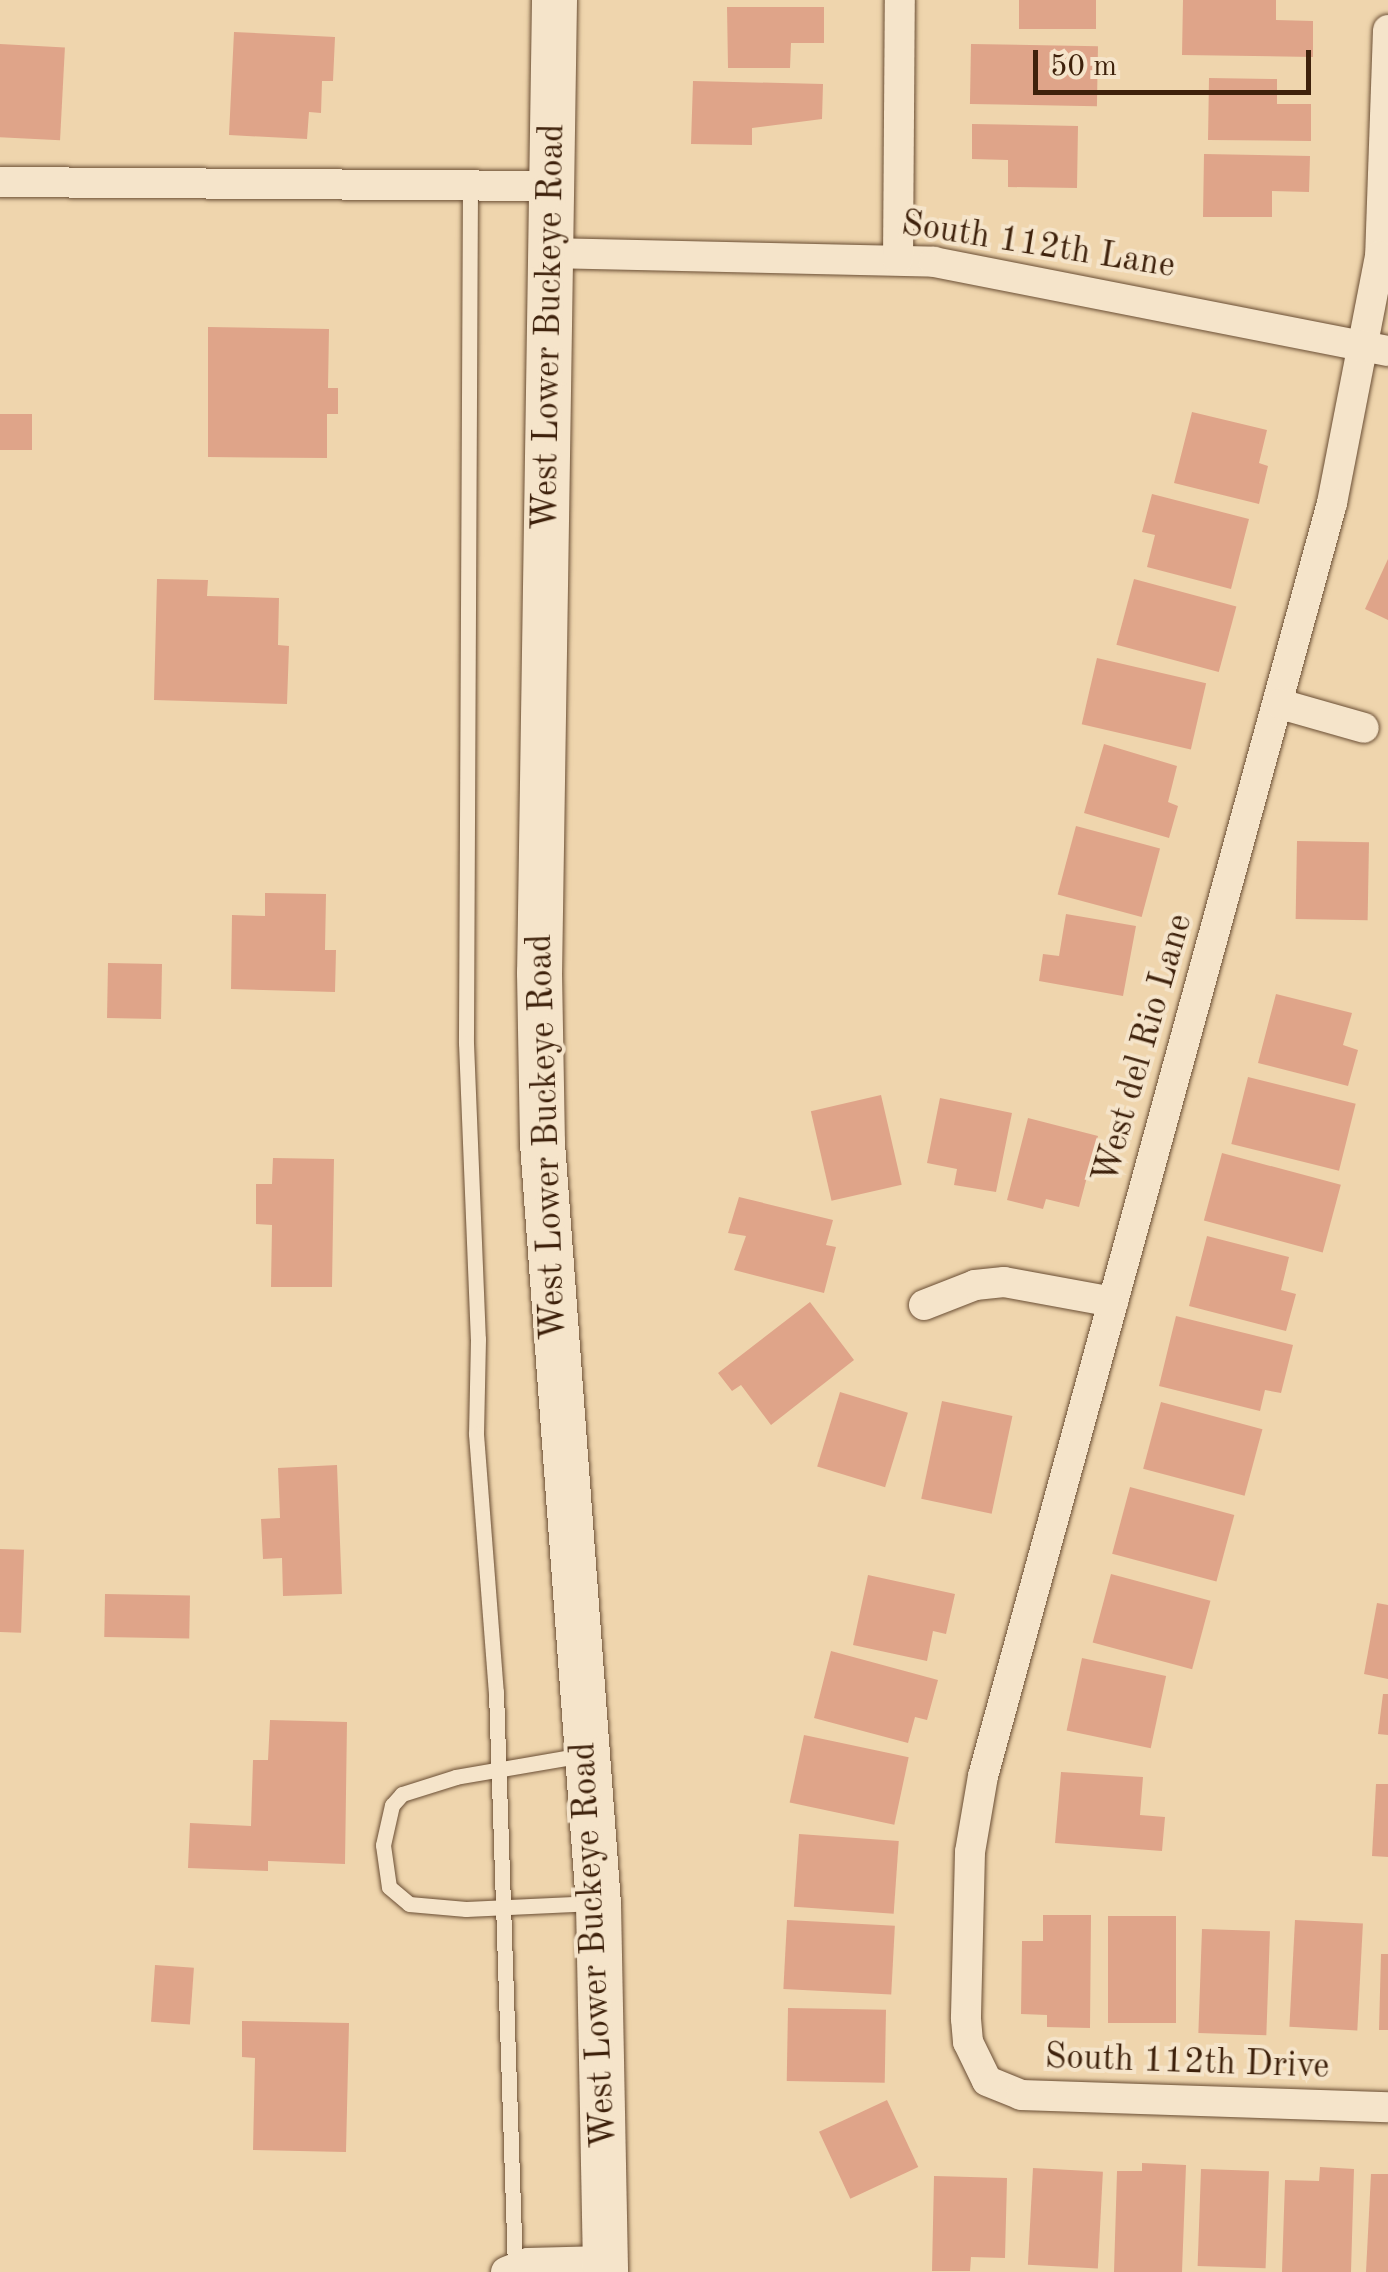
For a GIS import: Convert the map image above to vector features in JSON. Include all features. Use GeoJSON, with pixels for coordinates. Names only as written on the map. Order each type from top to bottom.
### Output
{"type":"FeatureCollection","features":[{"type":"Feature","properties":{"kind":"main road","name":"West Lower Buckeye Road"},"geometry":{"type":"LineString","coordinates":[[554,0],[538,972],[542,1144],[598,1903],[605,2266]]}},
{"type":"Feature","properties":{"kind":"street"},"geometry":{"type":"LineString","coordinates":[[898,259],[900,0]]}},
{"type":"Feature","properties":{"kind":"street","name":"West del Rio Lane"},"geometry":{"type":"LineString","coordinates":[[987,2080],[975,2063],[966,2019],[975,1814],[1376,348],[1388,30]]}},
{"type":"Feature","properties":{"kind":"street"},"geometry":{"type":"LineString","coordinates":[[0,182],[552,186]]}},
{"type":"Feature","properties":{"kind":"street","name":"South 112th Lane"},"geometry":{"type":"LineString","coordinates":[[552,253],[898,259],[1025,276],[1376,348]]}},
{"type":"Feature","properties":{"kind":"street"},"geometry":{"type":"LineString","coordinates":[[1280,704],[1364,728]]}},
{"type":"Feature","properties":{"kind":"street"},"geometry":{"type":"LineString","coordinates":[[924,1305],[975,1284],[1004,1282],[1113,1302]]}},
{"type":"Feature","properties":{"kind":"street","name":"South 112th Drive"},"geometry":{"type":"LineString","coordinates":[[987,2080],[1040,2097],[1388,2107]]}},
{"type":"Feature","properties":{"kind":"street"},"geometry":{"type":"LineString","coordinates":[[510,2270],[605,2266]]}},
{"type":"Feature","properties":{"kind":"lane"},"geometry":{"type":"LineString","coordinates":[[470,185],[466,1043],[478,1339],[476,1434],[503,1907],[510,2270]]}},
{"type":"Feature","properties":{"kind":"lane"},"geometry":{"type":"LineString","coordinates":[[587,1754],[498,1770],[402,1794],[392,1805],[383,1844],[389,1888],[409,1904],[503,1907],[598,1903]]}},
{"type":"Feature","properties":{"kind":"building"},"geometry":{"type":"Polygon","coordinates":[[[1019,0],[1096,0],[1096,29],[1019,29],[1019,0]]]}},
{"type":"Feature","properties":{"kind":"building"},"geometry":{"type":"Polygon","coordinates":[[[1183,0],[1276,0],[1276,20],[1313,21],[1313,57],[1182,55],[1183,0]]]}},
{"type":"Feature","properties":{"kind":"building"},"geometry":{"type":"Polygon","coordinates":[[[727,7],[824,7],[824,43],[791,43],[790,68],[728,68],[727,7]]]}},
{"type":"Feature","properties":{"kind":"building"},"geometry":{"type":"Polygon","coordinates":[[[234,32],[335,37],[333,81],[322,81],[321,113],[309,112],[307,139],[229,135],[234,32]]]}},
{"type":"Feature","properties":{"kind":"building"},"geometry":{"type":"Polygon","coordinates":[[[0,44],[65,47],[60,140],[0,137],[0,44]]]}},
{"type":"Feature","properties":{"kind":"building"},"geometry":{"type":"Polygon","coordinates":[[[971,44],[1098,46],[1097,106],[970,104],[971,44]]]}},
{"type":"Feature","properties":{"kind":"building"},"geometry":{"type":"Polygon","coordinates":[[[1209,78],[1277,79],[1277,104],[1311,104],[1311,141],[1208,140],[1209,78]]]}},
{"type":"Feature","properties":{"kind":"building"},"geometry":{"type":"Polygon","coordinates":[[[693,81],[823,84],[822,119],[752,128],[752,145],[691,144],[693,81]]]}},
{"type":"Feature","properties":{"kind":"building"},"geometry":{"type":"Polygon","coordinates":[[[972,124],[1078,126],[1077,188],[1008,187],[1008,160],[972,159],[972,124]]]}},
{"type":"Feature","properties":{"kind":"building"},"geometry":{"type":"Polygon","coordinates":[[[1204,154],[1310,156],[1309,192],[1272,191],[1272,217],[1203,217],[1204,154]]]}},
{"type":"Feature","properties":{"kind":"building"},"geometry":{"type":"Polygon","coordinates":[[[208,327],[329,329],[328,388],[338,388],[338,414],[327,414],[327,458],[208,457],[208,327]]]}},
{"type":"Feature","properties":{"kind":"building"},"geometry":{"type":"Polygon","coordinates":[[[1192,412],[1267,430],[1259,463],[1268,466],[1259,504],[1174,483],[1192,412]]]}},
{"type":"Feature","properties":{"kind":"building"},"geometry":{"type":"Polygon","coordinates":[[[0,414],[32,414],[32,450],[0,450],[0,414]]]}},
{"type":"Feature","properties":{"kind":"building"},"geometry":{"type":"Polygon","coordinates":[[[1152,494],[1249,519],[1231,589],[1147,567],[1155,535],[1142,532],[1152,494]]]}},
{"type":"Feature","properties":{"kind":"building"},"geometry":{"type":"Polygon","coordinates":[[[1388,559],[1388,620],[1365,609],[1388,559]]]}},
{"type":"Feature","properties":{"kind":"building"},"geometry":{"type":"Polygon","coordinates":[[[157,579],[208,580],[207,596],[279,598],[278,645],[289,646],[287,704],[154,700],[157,579]]]}},
{"type":"Feature","properties":{"kind":"building"},"geometry":{"type":"Polygon","coordinates":[[[1134,579],[1236,606],[1219,672],[1116,645],[1134,579]]]}},
{"type":"Feature","properties":{"kind":"building"},"geometry":{"type":"Polygon","coordinates":[[[1097,658],[1206,683],[1191,749],[1082,724],[1097,658]]]}},
{"type":"Feature","properties":{"kind":"building"},"geometry":{"type":"Polygon","coordinates":[[[1104,744],[1177,766],[1168,802],[1178,806],[1169,838],[1084,813],[1104,744]]]}},
{"type":"Feature","properties":{"kind":"building"},"geometry":{"type":"Polygon","coordinates":[[[1076,826],[1160,849],[1142,917],[1058,895],[1076,826]]]}},
{"type":"Feature","properties":{"kind":"building"},"geometry":{"type":"Polygon","coordinates":[[[1297,841],[1369,842],[1368,920],[1296,919],[1297,841]]]}},
{"type":"Feature","properties":{"kind":"building"},"geometry":{"type":"Polygon","coordinates":[[[265,893],[326,894],[325,950],[336,950],[335,992],[231,989],[232,915],[265,916],[265,893]]]}},
{"type":"Feature","properties":{"kind":"building"},"geometry":{"type":"Polygon","coordinates":[[[1066,914],[1136,926],[1123,996],[1039,981],[1043,954],[1059,956],[1066,914]]]}},
{"type":"Feature","properties":{"kind":"building"},"geometry":{"type":"Polygon","coordinates":[[[108,963],[162,964],[161,1019],[107,1018],[108,963]]]}},
{"type":"Feature","properties":{"kind":"building"},"geometry":{"type":"Polygon","coordinates":[[[1276,994],[1352,1013],[1343,1045],[1358,1050],[1348,1086],[1258,1063],[1276,994]]]}},
{"type":"Feature","properties":{"kind":"building"},"geometry":{"type":"Polygon","coordinates":[[[1248,1077],[1356,1104],[1339,1171],[1231,1144],[1248,1077]]]}},
{"type":"Feature","properties":{"kind":"building"},"geometry":{"type":"Polygon","coordinates":[[[881,1095],[902,1185],[832,1201],[811,1111],[881,1095]]]}},
{"type":"Feature","properties":{"kind":"building"},"geometry":{"type":"Polygon","coordinates":[[[940,1098],[1012,1113],[996,1192],[954,1185],[957,1169],[927,1163],[940,1098]]]}},
{"type":"Feature","properties":{"kind":"building"},"geometry":{"type":"Polygon","coordinates":[[[1028,1118],[1098,1136],[1079,1207],[1046,1199],[1043,1209],[1007,1200],[1028,1118]]]}},
{"type":"Feature","properties":{"kind":"building"},"geometry":{"type":"Polygon","coordinates":[[[1222,1153],[1341,1185],[1323,1252],[1204,1221],[1222,1153]]]}},
{"type":"Feature","properties":{"kind":"building"},"geometry":{"type":"Polygon","coordinates":[[[273,1158],[334,1159],[332,1287],[271,1287],[272,1225],[256,1224],[256,1184],[272,1184],[273,1158]]]}},
{"type":"Feature","properties":{"kind":"building"},"geometry":{"type":"Polygon","coordinates":[[[739,1197],[833,1220],[826,1245],[836,1247],[824,1293],[734,1270],[746,1236],[728,1233],[739,1197]]]}},
{"type":"Feature","properties":{"kind":"building"},"geometry":{"type":"Polygon","coordinates":[[[1207,1236],[1289,1257],[1281,1290],[1296,1294],[1286,1331],[1189,1306],[1207,1236]]]}},
{"type":"Feature","properties":{"kind":"building"},"geometry":{"type":"Polygon","coordinates":[[[810,1302],[854,1360],[771,1425],[741,1385],[732,1391],[718,1373],[810,1302]]]}},
{"type":"Feature","properties":{"kind":"building"},"geometry":{"type":"Polygon","coordinates":[[[1176,1316],[1293,1345],[1281,1393],[1265,1390],[1260,1411],[1159,1386],[1176,1316]]]}},
{"type":"Feature","properties":{"kind":"building"},"geometry":{"type":"Polygon","coordinates":[[[840,1392],[908,1413],[885,1487],[817,1467],[840,1392]]]}},
{"type":"Feature","properties":{"kind":"building"},"geometry":{"type":"Polygon","coordinates":[[[942,1401],[1012,1416],[992,1514],[921,1499],[942,1401]]]}},
{"type":"Feature","properties":{"kind":"building"},"geometry":{"type":"Polygon","coordinates":[[[1161,1402],[1262,1429],[1245,1496],[1143,1469],[1161,1402]]]}},
{"type":"Feature","properties":{"kind":"building"},"geometry":{"type":"Polygon","coordinates":[[[337,1465],[342,1594],[283,1596],[282,1558],[263,1559],[261,1519],[280,1518],[278,1468],[337,1465]]]}},
{"type":"Feature","properties":{"kind":"building"},"geometry":{"type":"Polygon","coordinates":[[[1130,1487],[1234,1515],[1216,1582],[1112,1554],[1130,1487]]]}},
{"type":"Feature","properties":{"kind":"building"},"geometry":{"type":"Polygon","coordinates":[[[0,1549],[24,1550],[21,1633],[0,1632],[0,1549]]]}},
{"type":"Feature","properties":{"kind":"building"},"geometry":{"type":"Polygon","coordinates":[[[1111,1574],[1210,1601],[1192,1669],[1093,1643],[1111,1574]]]}},
{"type":"Feature","properties":{"kind":"building"},"geometry":{"type":"Polygon","coordinates":[[[868,1575],[955,1594],[946,1634],[933,1631],[927,1661],[853,1645],[868,1575]]]}},
{"type":"Feature","properties":{"kind":"building"},"geometry":{"type":"Polygon","coordinates":[[[105,1594],[190,1595],[189,1638],[104,1637],[105,1594]]]}},
{"type":"Feature","properties":{"kind":"building"},"geometry":{"type":"Polygon","coordinates":[[[1377,1603],[1388,1605],[1388,1679],[1364,1674],[1377,1603]]]}},
{"type":"Feature","properties":{"kind":"building"},"geometry":{"type":"Polygon","coordinates":[[[831,1651],[938,1680],[927,1720],[915,1717],[908,1743],[814,1718],[831,1651]]]}},
{"type":"Feature","properties":{"kind":"building"},"geometry":{"type":"Polygon","coordinates":[[[1082,1658],[1166,1676],[1151,1748],[1067,1730],[1082,1658]]]}},
{"type":"Feature","properties":{"kind":"building"},"geometry":{"type":"Polygon","coordinates":[[[1383,1694],[1388,1694],[1388,1735],[1378,1734],[1383,1694]]]}},
{"type":"Feature","properties":{"kind":"building"},"geometry":{"type":"Polygon","coordinates":[[[270,1720],[347,1722],[345,1864],[268,1861],[268,1871],[188,1868],[190,1823],[251,1826],[253,1760],[268,1760],[270,1720]]]}},
{"type":"Feature","properties":{"kind":"building"},"geometry":{"type":"Polygon","coordinates":[[[804,1735],[909,1757],[894,1825],[790,1802],[804,1735]]]}},
{"type":"Feature","properties":{"kind":"building"},"geometry":{"type":"Polygon","coordinates":[[[1061,1772],[1143,1777],[1140,1815],[1165,1817],[1162,1851],[1055,1843],[1061,1772]]]}},
{"type":"Feature","properties":{"kind":"building"},"geometry":{"type":"Polygon","coordinates":[[[1376,1784],[1388,1784],[1388,1857],[1372,1856],[1376,1784]]]}},
{"type":"Feature","properties":{"kind":"building"},"geometry":{"type":"Polygon","coordinates":[[[799,1834],[899,1841],[894,1914],[794,1907],[799,1834]]]}},
{"type":"Feature","properties":{"kind":"building"},"geometry":{"type":"Polygon","coordinates":[[[1043,1915],[1091,1915],[1090,2028],[1047,2027],[1047,2015],[1021,2014],[1022,1941],[1043,1941],[1043,1915]]]}},
{"type":"Feature","properties":{"kind":"building"},"geometry":{"type":"Polygon","coordinates":[[[1108,1916],[1176,1916],[1176,2023],[1108,2023],[1108,1916]]]}},
{"type":"Feature","properties":{"kind":"building"},"geometry":{"type":"Polygon","coordinates":[[[787,1920],[895,1926],[891,1995],[783,1989],[787,1920]]]}},
{"type":"Feature","properties":{"kind":"building"},"geometry":{"type":"Polygon","coordinates":[[[1295,1920],[1363,1924],[1357,2030],[1289,2027],[1295,1920]]]}},
{"type":"Feature","properties":{"kind":"building"},"geometry":{"type":"Polygon","coordinates":[[[1202,1929],[1270,1931],[1266,2035],[1198,2033],[1202,1929]]]}},
{"type":"Feature","properties":{"kind":"building"},"geometry":{"type":"Polygon","coordinates":[[[1381,1954],[1388,1954],[1388,2030],[1379,2030],[1381,1954]]]}},
{"type":"Feature","properties":{"kind":"building"},"geometry":{"type":"Polygon","coordinates":[[[155,1965],[194,1968],[190,2025],[151,2022],[155,1965]]]}},
{"type":"Feature","properties":{"kind":"building"},"geometry":{"type":"Polygon","coordinates":[[[788,2008],[886,2010],[885,2083],[787,2081],[788,2008]]]}},
{"type":"Feature","properties":{"kind":"building"},"geometry":{"type":"Polygon","coordinates":[[[242,2021],[349,2023],[346,2152],[253,2150],[255,2058],[242,2057],[242,2021]]]}},
{"type":"Feature","properties":{"kind":"building"},"geometry":{"type":"Polygon","coordinates":[[[887,2100],[918,2167],[850,2199],[819,2132],[887,2100]]]}},
{"type":"Feature","properties":{"kind":"building"},"geometry":{"type":"Polygon","coordinates":[[[1142,2163],[1186,2165],[1182,2272],[1114,2272],[1117,2171],[1142,2171],[1142,2163]]]}},
{"type":"Feature","properties":{"kind":"building"},"geometry":{"type":"Polygon","coordinates":[[[1320,2167],[1354,2169],[1351,2272],[1282,2272],[1285,2180],[1319,2181],[1320,2167]]]}},
{"type":"Feature","properties":{"kind":"building"},"geometry":{"type":"Polygon","coordinates":[[[1033,2168],[1103,2172],[1098,2269],[1028,2265],[1033,2168]]]}},
{"type":"Feature","properties":{"kind":"building"},"geometry":{"type":"Polygon","coordinates":[[[1201,2169],[1269,2171],[1266,2268],[1198,2266],[1201,2169]]]}},
{"type":"Feature","properties":{"kind":"building"},"geometry":{"type":"Polygon","coordinates":[[[1371,2174],[1388,2174],[1388,2272],[1366,2272],[1371,2174]]]}},
{"type":"Feature","properties":{"kind":"building"},"geometry":{"type":"Polygon","coordinates":[[[934,2176],[1007,2178],[1005,2258],[971,2257],[970,2271],[932,2271],[934,2176]]]}}]}
